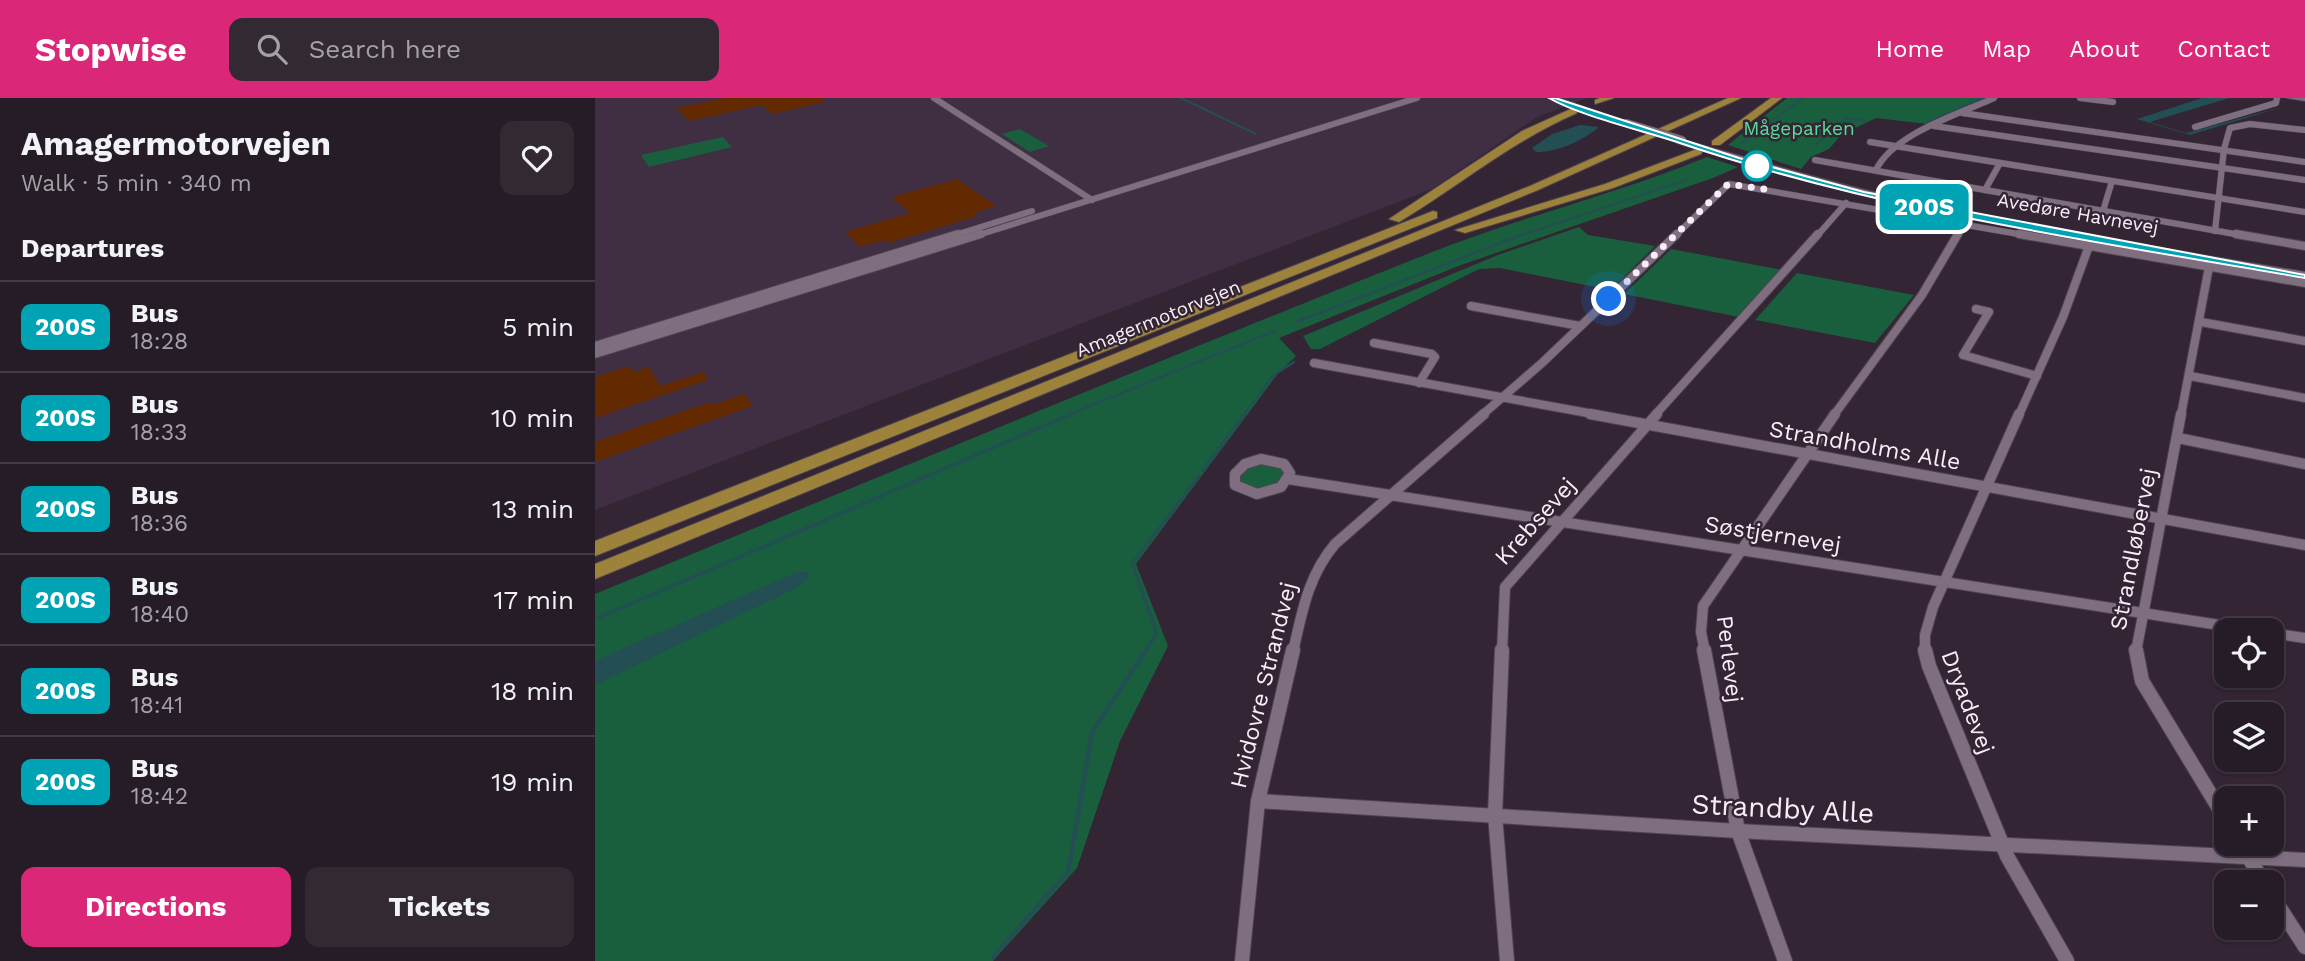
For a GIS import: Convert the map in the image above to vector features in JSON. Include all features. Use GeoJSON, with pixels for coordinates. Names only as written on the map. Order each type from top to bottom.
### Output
{"type":"FeatureCollection","features":[{"type":"Feature","properties":{"kind":"highway"},"geometry":{"type":"LineString","coordinates":[[1115,341],[1386,224],[1436,196],[1499,149],[1548,121],[1579,106],[1609,98]]}},
{"type":"Feature","properties":{"kind":"highway","name":"Amagermotorvejen"},"geometry":{"type":"LineString","coordinates":[[595,549],[1610,144],[1711,98]]}},
{"type":"Feature","properties":{"kind":"highway","name":"Amagermotorvejen"},"geometry":{"type":"LineString","coordinates":[[595,572],[1546,183],[1736,98]]}},
{"type":"Feature","properties":{"kind":"highway"},"geometry":{"type":"LineString","coordinates":[[1131,351],[1401,251],[1609,186],[1707,147],[1777,98]]}},
{"type":"Feature","properties":{"kind":"street"},"geometry":{"type":"LineString","coordinates":[[935,98],[1088,197]]}},
{"type":"Feature","properties":{"kind":"street"},"geometry":{"type":"LineString","coordinates":[[1301,131],[1399,98]]}},
{"type":"Feature","properties":{"kind":"street"},"geometry":{"type":"LineString","coordinates":[[595,354],[1088,197],[1417,98]]}},
{"type":"Feature","properties":{"kind":"street"},"geometry":{"type":"LineString","coordinates":[[1876,170],[1875,167],[1896,146],[1994,98]]}},
{"type":"Feature","properties":{"kind":"street"},"geometry":{"type":"LineString","coordinates":[[2080,98],[2113,102]]}},
{"type":"Feature","properties":{"kind":"street"},"geometry":{"type":"LineString","coordinates":[[2195,128],[2276,103],[2277,98]]}},
{"type":"Feature","properties":{"kind":"street"},"geometry":{"type":"LineString","coordinates":[[2291,98],[2305,99]]}},
{"type":"Feature","properties":{"kind":"street"},"geometry":{"type":"LineString","coordinates":[[1555,99],[1579,106]]}},
{"type":"Feature","properties":{"kind":"street","name":"Avedøre Havnevej"},"geometry":{"type":"LineString","coordinates":[[1555,99],[1707,147],[1912,201],[2305,273]]}},
{"type":"Feature","properties":{"kind":"street"},"geometry":{"type":"LineString","coordinates":[[1962,113],[2305,162]]}},
{"type":"Feature","properties":{"kind":"street","name":"Avedøre Havnevej"},"geometry":{"type":"LineString","coordinates":[[1629,121],[1650,126],[1683,140]]}},
{"type":"Feature","properties":{"kind":"street"},"geometry":{"type":"LineString","coordinates":[[2215,231],[2228,131],[2234,126],[2250,124],[2305,130]]}},
{"type":"Feature","properties":{"kind":"street"},"geometry":{"type":"LineString","coordinates":[[1934,126],[2305,180]]}},
{"type":"Feature","properties":{"kind":"street"},"geometry":{"type":"LineString","coordinates":[[1870,142],[2305,212]]}},
{"type":"Feature","properties":{"kind":"street"},"geometry":{"type":"LineString","coordinates":[[1815,160],[2305,246]]}},
{"type":"Feature","properties":{"kind":"street"},"geometry":{"type":"LineString","coordinates":[[1985,190],[2000,163]]}},
{"type":"Feature","properties":{"kind":"street"},"geometry":{"type":"LineString","coordinates":[[2103,211],[2112,181]]}},
{"type":"Feature","properties":{"kind":"street","name":"Hvidovre Strandvej"},"geometry":{"type":"LineString","coordinates":[[1242,961],[1258,801],[1307,591],[1315,571],[1335,544],[1580,327],[1728,184],[1846,203]]}},
{"type":"Feature","properties":{"kind":"street"},"geometry":{"type":"LineString","coordinates":[[595,346],[824,274],[1088,197]]}},
{"type":"Feature","properties":{"kind":"street"},"geometry":{"type":"LineString","coordinates":[[1846,203],[2305,283]]}},
{"type":"Feature","properties":{"kind":"street","name":"Krebsevej"},"geometry":{"type":"LineString","coordinates":[[1507,961],[1495,815],[1505,587],[1515,572],[1562,523],[1647,424],[1846,203]]}},
{"type":"Feature","properties":{"kind":"street","name":"Perlevej"},"geometry":{"type":"LineString","coordinates":[[1786,961],[1738,831],[1700,617],[1703,606],[1739,549],[1922,295],[1964,224]]}},
{"type":"Feature","properties":{"kind":"street","name":"Dryadevej"},"geometry":{"type":"LineString","coordinates":[[2067,961],[2001,844],[1929,666],[1923,643],[1924,627],[2063,317],[2089,246]]}},
{"type":"Feature","properties":{"kind":"street","name":"Strandløbervej"},"geometry":{"type":"LineString","coordinates":[[2209,267],[2201,322],[2136,652],[2142,681],[2214,800]]}},
{"type":"Feature","properties":{"kind":"street"},"geometry":{"type":"LineString","coordinates":[[824,274],[830,281]]}},
{"type":"Feature","properties":{"kind":"street"},"geometry":{"type":"LineString","coordinates":[[1471,306],[1580,327]]}},
{"type":"Feature","properties":{"kind":"street"},"geometry":{"type":"LineString","coordinates":[[1976,309],[1989,312],[1963,355],[2037,376]]}},
{"type":"Feature","properties":{"kind":"street"},"geometry":{"type":"LineString","coordinates":[[2201,322],[2305,341]]}},
{"type":"Feature","properties":{"kind":"street"},"geometry":{"type":"LineString","coordinates":[[1374,343],[1432,354],[1434,357],[1419,383]]}},
{"type":"Feature","properties":{"kind":"street","name":"Strandholms Alle"},"geometry":{"type":"LineString","coordinates":[[1314,363],[2305,545]]}},
{"type":"Feature","properties":{"kind":"street"},"geometry":{"type":"LineString","coordinates":[[2190,376],[2305,398]]}},
{"type":"Feature","properties":{"kind":"street"},"geometry":{"type":"LineString","coordinates":[[2178,439],[2305,464]]}},
{"type":"Feature","properties":{"kind":"street"},"geometry":{"type":"LineString","coordinates":[[1270,459],[1288,468],[1289,479],[1279,489],[1254,494],[1239,489],[1233,480],[1245,464],[1270,459]]}},
{"type":"Feature","properties":{"kind":"street","name":"Søstjernevej"},"geometry":{"type":"LineString","coordinates":[[1289,479],[2214,624]]}},
{"type":"Feature","properties":{"kind":"street"},"geometry":{"type":"LineString","coordinates":[[2284,635],[2305,638]]}},
{"type":"Feature","properties":{"kind":"street","name":"Strandby Alle"},"geometry":{"type":"LineString","coordinates":[[1258,801],[1738,831],[2305,860]]}},
{"type":"Feature","properties":{"kind":"street"},"geometry":{"type":"LineString","coordinates":[[2249,858],[2256,870]]}},
{"type":"Feature","properties":{"kind":"street"},"geometry":{"type":"LineString","coordinates":[[2284,914],[2305,947]]}},
{"type":"Feature","properties":{"kind":"shaded area"},"geometry":{"type":"Polygon","coordinates":[[[595,98],[1588,98],[1539,116],[1432,189],[595,510],[595,98]]]}},
{"type":"Feature","properties":{"kind":"shaded area"},"geometry":{"type":"Polygon","coordinates":[[[2202,98],[2229,98],[2150,122],[2186,133],[2289,105],[2190,135],[2137,119],[2202,98]]]}},
{"type":"Feature","properties":{"kind":"shaded area"},"geometry":{"type":"Polygon","coordinates":[[[1580,125],[1599,127],[1586,137],[1561,148],[1536,152],[1532,148],[1552,134],[1580,125]]]}},
{"type":"Feature","properties":{"kind":"shaded area"},"geometry":{"type":"Polygon","coordinates":[[[797,572],[808,572],[807,580],[796,588],[595,685],[595,661],[797,572]]]}},
{"type":"Feature","properties":{"kind":"green space","name":"Mågeparken"},"geometry":{"type":"Polygon","coordinates":[[[1787,98],[1985,98],[1927,124],[1876,118],[1841,135],[1829,149],[1811,157],[1801,169],[1728,145],[1787,98]]]}},
{"type":"Feature","properties":{"kind":"green space"},"geometry":{"type":"Polygon","coordinates":[[[1020,129],[1049,146],[1030,152],[1002,134],[1020,129]]]}},
{"type":"Feature","properties":{"kind":"green space"},"geometry":{"type":"Polygon","coordinates":[[[723,137],[732,147],[649,167],[641,155],[723,137]]]}},
{"type":"Feature","properties":{"kind":"green space"},"geometry":{"type":"Polygon","coordinates":[[[1707,157],[1738,167],[1461,265],[1279,338],[1296,356],[1279,372],[1136,564],[1168,646],[1120,741],[1077,868],[993,961],[595,961],[595,594],[1440,249],[1641,182],[1707,157]]]}},
{"type":"Feature","properties":{"kind":"green space"},"geometry":{"type":"Polygon","coordinates":[[[1579,227],[1588,235],[1655,246],[1611,290],[1500,268],[1479,269],[1320,349],[1311,349],[1303,336],[1498,255],[1579,227]]]}},
{"type":"Feature","properties":{"kind":"green space"},"geometry":{"type":"Polygon","coordinates":[[[1671,249],[1783,270],[1739,317],[1624,294],[1671,249]]]}},
{"type":"Feature","properties":{"kind":"green space"},"geometry":{"type":"Polygon","coordinates":[[[1797,273],[1914,295],[1875,343],[1755,320],[1797,273]]]}},
{"type":"Feature","properties":{"kind":"green space"},"geometry":{"type":"Polygon","coordinates":[[[1267,461],[1284,471],[1282,481],[1263,490],[1241,484],[1239,475],[1242,470],[1267,461]]]}},
{"type":"Feature","properties":{"kind":"building"},"geometry":{"type":"Polygon","coordinates":[[[724,98],[824,98],[824,102],[772,114],[762,105],[689,121],[676,108],[724,98]]]}},
{"type":"Feature","properties":{"kind":"building"},"geometry":{"type":"Polygon","coordinates":[[[957,179],[996,206],[974,213],[978,216],[888,243],[884,240],[860,247],[845,232],[910,213],[892,197],[957,179]]]}},
{"type":"Feature","properties":{"kind":"building"},"geometry":{"type":"Polygon","coordinates":[[[629,366],[633,372],[649,367],[660,386],[703,372],[708,380],[595,418],[595,377],[629,366]]]}},
{"type":"Feature","properties":{"kind":"building"},"geometry":{"type":"Polygon","coordinates":[[[745,394],[752,406],[595,462],[595,442],[710,402],[712,405],[745,394]]]}},
{"type":"Feature","properties":{"kind":"waterway"},"geometry":{"type":"LineString","coordinates":[[1181,98],[1256,134]]}},
{"type":"Feature","properties":{"kind":"waterway"},"geometry":{"type":"LineString","coordinates":[[1741,144],[1803,98]]}},
{"type":"Feature","properties":{"kind":"waterway"},"geometry":{"type":"LineString","coordinates":[[1928,122],[1982,98]]}},
{"type":"Feature","properties":{"kind":"waterway"},"geometry":{"type":"LineString","coordinates":[[1815,145],[1847,118],[1866,121]]}},
{"type":"Feature","properties":{"kind":"waterway"},"geometry":{"type":"LineString","coordinates":[[1519,236],[1689,179]]}},
{"type":"Feature","properties":{"kind":"waterway"},"geometry":{"type":"LineString","coordinates":[[1296,322],[1524,234]]}},
{"type":"Feature","properties":{"kind":"waterway"},"geometry":{"type":"LineString","coordinates":[[1068,415],[1274,331]]}},
{"type":"Feature","properties":{"kind":"waterway"},"geometry":{"type":"LineString","coordinates":[[1244,415],[1274,375],[1294,362]]}},
{"type":"Feature","properties":{"kind":"waterway"},"geometry":{"type":"LineString","coordinates":[[595,619],[1072,414]]}},
{"type":"Feature","properties":{"kind":"waterway"},"geometry":{"type":"LineString","coordinates":[[1203,470],[1245,414]]}},
{"type":"Feature","properties":{"kind":"waterway"},"geometry":{"type":"LineString","coordinates":[[1145,652],[1157,633],[1132,564],[1199,476]]}},
{"type":"Feature","properties":{"kind":"waterway"},"geometry":{"type":"LineString","coordinates":[[993,957],[1068,872],[1092,732],[1146,650]]}},
{"type":"Feature","properties":{"kind":"bus line","name":"200S"},"geometry":{"type":"LineString","coordinates":[[1552,98],[1736,160],[1863,194],[2012,225],[2305,275]]}},
{"type":"Feature","properties":{"kind":"route"},"geometry":{"type":"LineString","coordinates":[[1609,299],[1728,184],[1764,189],[1757,166]]}}]}
